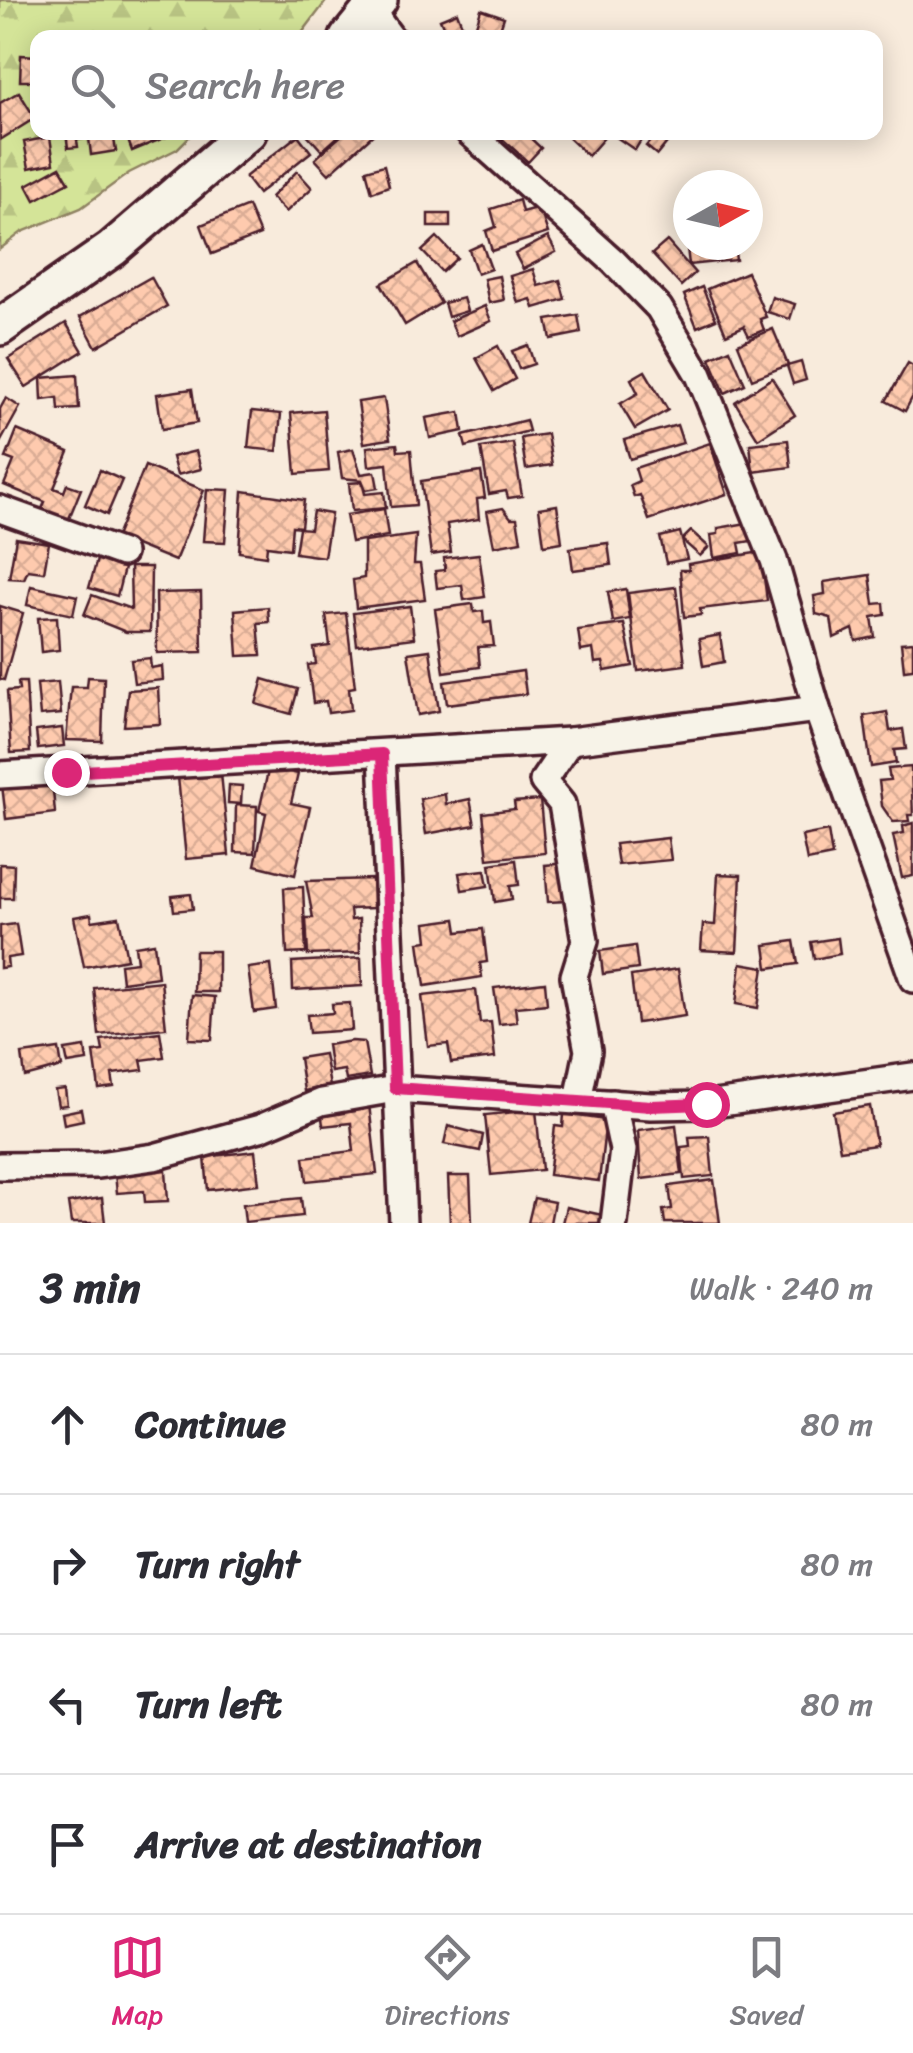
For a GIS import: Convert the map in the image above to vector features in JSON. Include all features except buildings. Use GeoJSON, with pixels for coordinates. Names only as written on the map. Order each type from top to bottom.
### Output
{"type":"FeatureCollection","features":[{"type":"Feature","properties":{"kind":"main road"},"geometry":{"type":"LineString","coordinates":[[0,327],[112,249],[239,140]]}},
{"type":"Feature","properties":{"kind":"street"},"geometry":{"type":"LineString","coordinates":[[478,140],[613,261],[669,325],[699,375],[774,560],[817,709],[913,980]]}},
{"type":"Feature","properties":{"kind":"street"},"geometry":{"type":"LineString","coordinates":[[0,509],[122,552]]}},
{"type":"Feature","properties":{"kind":"street"},"geometry":{"type":"LineString","coordinates":[[0,775],[570,740],[817,709]]}},
{"type":"Feature","properties":{"kind":"street"},"geometry":{"type":"LineString","coordinates":[[570,740],[542,781],[562,804],[586,941],[574,976],[588,1051],[578,1100]]}},
{"type":"Feature","properties":{"kind":"street"},"geometry":{"type":"LineString","coordinates":[[382,754],[403,1223]]}},
{"type":"Feature","properties":{"kind":"street"},"geometry":{"type":"LineString","coordinates":[[0,1166],[98,1165],[154,1157],[260,1128],[321,1102],[395,1088],[613,1103],[706,1104],[913,1076]]}},
{"type":"Feature","properties":{"kind":"street"},"geometry":{"type":"LineString","coordinates":[[613,1103],[623,1150],[614,1223]]}},
{"type":"Feature","properties":{"kind":"green space"},"geometry":{"type":"Polygon","coordinates":[[[0,0],[327,0],[304,30],[30,30],[30,140],[186,140],[177,149],[129,173],[81,208],[22,232],[0,249],[0,0]]]}},
{"type":"Feature","properties":{"kind":"route"},"geometry":{"type":"LineString","coordinates":[[66,772],[382,754],[395,1088],[651,1106],[706,1104]]}}]}
